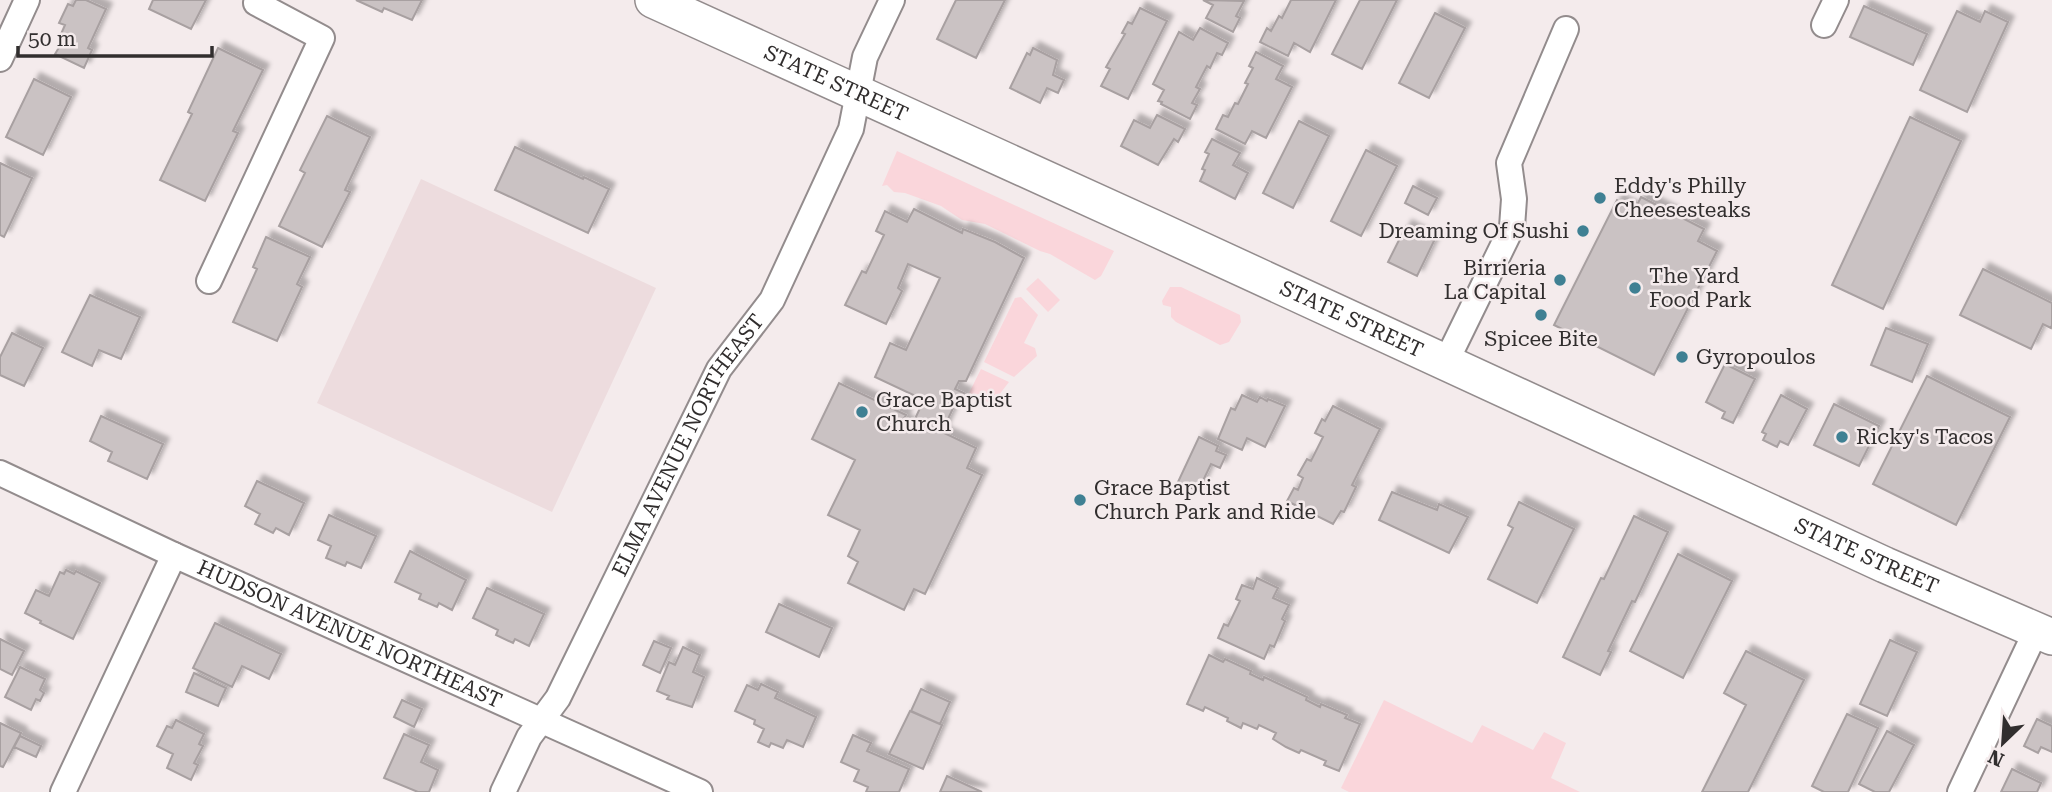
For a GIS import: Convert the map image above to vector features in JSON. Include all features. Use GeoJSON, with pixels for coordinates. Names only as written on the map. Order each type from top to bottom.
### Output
{"type":"FeatureCollection","features":[{"type":"Feature","properties":{"kind":"main road","name":"STATE STREET"},"geometry":{"type":"LineString","coordinates":[[653,0],[1861,554],[2044,634]]}},
{"type":"Feature","properties":{"kind":"street"},"geometry":{"type":"LineString","coordinates":[[0,59],[27,0]]}},
{"type":"Feature","properties":{"kind":"street"},"geometry":{"type":"LineString","coordinates":[[209,281],[322,38],[256,3],[257,0]]}},
{"type":"Feature","properties":{"kind":"street","name":"ELMA AVENUE NORTHEAST"},"geometry":{"type":"LineString","coordinates":[[503,792],[529,737],[558,698],[716,374],[772,300],[851,129],[865,57],[892,0]]}},
{"type":"Feature","properties":{"kind":"street"},"geometry":{"type":"LineString","coordinates":[[1824,24],[1836,0]]}},
{"type":"Feature","properties":{"kind":"street"},"geometry":{"type":"LineString","coordinates":[[1446,362],[1511,227],[1514,199],[1509,163],[1566,29]]}},
{"type":"Feature","properties":{"kind":"street","name":"HUDSON AVENUE NORTHEAST"},"geometry":{"type":"LineString","coordinates":[[0,473],[174,555],[700,792]]}},
{"type":"Feature","properties":{"kind":"street"},"geometry":{"type":"LineString","coordinates":[[62,792],[174,555]]}},
{"type":"Feature","properties":{"kind":"street"},"geometry":{"type":"LineString","coordinates":[[1961,792],[2044,634]]}},
{"type":"Feature","properties":{"kind":"shaded area"},"geometry":{"type":"Polygon","coordinates":[[[897,151],[1114,251],[1101,276],[1095,280],[1050,254],[985,224],[962,220],[941,206],[905,193],[894,192],[887,185],[882,186],[897,151]]]}},
{"type":"Feature","properties":{"kind":"shaded area"},"geometry":{"type":"Polygon","coordinates":[[[421,179],[656,288],[552,512],[317,403],[421,179]]]}},
{"type":"Feature","properties":{"kind":"shaded area"},"geometry":{"type":"Polygon","coordinates":[[[1038,278],[1060,300],[1048,312],[1026,289],[1038,278]]]}},
{"type":"Feature","properties":{"kind":"shaded area"},"geometry":{"type":"Polygon","coordinates":[[[1170,287],[1181,287],[1240,315],[1241,322],[1229,342],[1220,345],[1176,322],[1171,317],[1171,307],[1163,305],[1162,301],[1170,287]]]}},
{"type":"Feature","properties":{"kind":"shaded area"},"geometry":{"type":"Polygon","coordinates":[[[1021,297],[1038,315],[1024,343],[1035,348],[1037,356],[1014,377],[984,362],[1015,298],[1021,297]]]}},
{"type":"Feature","properties":{"kind":"shaded area"},"geometry":{"type":"Polygon","coordinates":[[[981,369],[1009,382],[992,404],[969,393],[981,369]]]}},
{"type":"Feature","properties":{"kind":"shaded area"},"geometry":{"type":"Polygon","coordinates":[[[1384,700],[1472,743],[1482,725],[1533,750],[1544,732],[1566,743],[1551,778],[1580,792],[1349,792],[1341,788],[1384,700]]]}},
{"type":"Feature","properties":{"kind":"building"},"geometry":{"type":"Polygon","coordinates":[[[76,0],[86,0],[106,9],[88,48],[92,50],[84,68],[55,54],[66,36],[61,34],[65,25],[59,23],[68,4],[73,6],[76,0]]]}},
{"type":"Feature","properties":{"kind":"building"},"geometry":{"type":"Polygon","coordinates":[[[153,0],[206,0],[191,29],[149,9],[153,0]]]}},
{"type":"Feature","properties":{"kind":"building"},"geometry":{"type":"Polygon","coordinates":[[[356,0],[422,0],[412,20],[384,8],[382,12],[356,0]]]}},
{"type":"Feature","properties":{"kind":"building"},"geometry":{"type":"Polygon","coordinates":[[[956,0],[1005,0],[976,58],[937,39],[956,0]]]}},
{"type":"Feature","properties":{"kind":"building"},"geometry":{"type":"Polygon","coordinates":[[[1203,0],[1244,1],[1236,16],[1240,18],[1233,32],[1206,18],[1213,5],[1203,0]]]}},
{"type":"Feature","properties":{"kind":"building"},"geometry":{"type":"Polygon","coordinates":[[[1291,0],[1336,0],[1310,52],[1294,43],[1288,56],[1260,42],[1267,28],[1271,31],[1279,16],[1282,18],[1291,0]]]}},
{"type":"Feature","properties":{"kind":"building"},"geometry":{"type":"Polygon","coordinates":[[[1360,0],[1397,0],[1362,69],[1332,54],[1360,0]]]}},
{"type":"Feature","properties":{"kind":"building"},"geometry":{"type":"Polygon","coordinates":[[[1864,6],[1927,34],[1913,65],[1850,37],[1864,6]]]}},
{"type":"Feature","properties":{"kind":"building"},"geometry":{"type":"Polygon","coordinates":[[[1140,8],[1167,21],[1128,99],[1101,86],[1110,69],[1106,67],[1125,34],[1122,33],[1128,22],[1132,24],[1140,8]]]}},
{"type":"Feature","properties":{"kind":"building"},"geometry":{"type":"Polygon","coordinates":[[[1957,11],[1980,22],[1985,11],[2008,22],[1967,112],[1920,90],[1957,11]]]}},
{"type":"Feature","properties":{"kind":"building"},"geometry":{"type":"Polygon","coordinates":[[[1435,13],[1465,28],[1429,98],[1399,83],[1435,13]]]}},
{"type":"Feature","properties":{"kind":"building"},"geometry":{"type":"Polygon","coordinates":[[[1200,28],[1228,43],[1222,55],[1217,53],[1210,68],[1207,66],[1196,87],[1200,89],[1192,103],[1197,105],[1190,119],[1161,104],[1162,102],[1158,101],[1164,90],[1153,84],[1179,32],[1193,40],[1200,28]]]}},
{"type":"Feature","properties":{"kind":"building"},"geometry":{"type":"Polygon","coordinates":[[[218,48],[263,70],[233,131],[238,133],[205,201],[160,180],[192,114],[188,112],[218,48]]]}},
{"type":"Feature","properties":{"kind":"building"},"geometry":{"type":"Polygon","coordinates":[[[1033,48],[1057,60],[1053,75],[1064,80],[1058,93],[1047,88],[1040,103],[1010,88],[1027,53],[1030,55],[1033,48]]]}},
{"type":"Feature","properties":{"kind":"building"},"geometry":{"type":"Polygon","coordinates":[[[1256,52],[1283,66],[1276,79],[1292,87],[1266,138],[1252,131],[1245,144],[1216,129],[1223,115],[1228,117],[1235,103],[1238,104],[1248,84],[1245,83],[1253,68],[1249,66],[1256,52]]]}},
{"type":"Feature","properties":{"kind":"building"},"geometry":{"type":"Polygon","coordinates":[[[34,79],[71,97],[43,155],[6,137],[34,79]]]}},
{"type":"Feature","properties":{"kind":"building"},"geometry":{"type":"Polygon","coordinates":[[[1157,115],[1185,129],[1178,142],[1174,139],[1158,165],[1121,146],[1134,120],[1150,128],[1157,115]]]}},
{"type":"Feature","properties":{"kind":"building"},"geometry":{"type":"Polygon","coordinates":[[[327,116],[370,137],[345,190],[350,192],[322,247],[279,226],[305,173],[300,170],[327,116]]]}},
{"type":"Feature","properties":{"kind":"building"},"geometry":{"type":"Polygon","coordinates":[[[1910,117],[1961,141],[1883,309],[1832,285],[1910,117]]]}},
{"type":"Feature","properties":{"kind":"building"},"geometry":{"type":"Polygon","coordinates":[[[1299,121],[1329,136],[1293,208],[1263,193],[1299,121]]]}},
{"type":"Feature","properties":{"kind":"building"},"geometry":{"type":"Polygon","coordinates":[[[1212,139],[1240,153],[1233,165],[1248,173],[1235,199],[1200,181],[1209,154],[1205,152],[1212,139]]]}},
{"type":"Feature","properties":{"kind":"building"},"geometry":{"type":"Polygon","coordinates":[[[515,147],[609,189],[588,233],[495,190],[515,147]]]}},
{"type":"Feature","properties":{"kind":"building"},"geometry":{"type":"Polygon","coordinates":[[[1366,150],[1397,166],[1361,236],[1331,221],[1366,150]]]}},
{"type":"Feature","properties":{"kind":"building"},"geometry":{"type":"Polygon","coordinates":[[[0,163],[32,178],[4,237],[0,235],[0,163]]]}},
{"type":"Feature","properties":{"kind":"building"},"geometry":{"type":"Polygon","coordinates":[[[1413,186],[1437,198],[1428,215],[1405,203],[1413,186]]]}},
{"type":"Feature","properties":{"kind":"building","name":"The Yard Food Park"},"geometry":{"type":"Polygon","coordinates":[[[1641,197],[1704,229],[1698,241],[1717,251],[1654,375],[1554,325],[1617,200],[1635,209],[1641,197]]]}},
{"type":"Feature","properties":{"kind":"building","name":"Grace Baptist Church"},"geometry":{"type":"Polygon","coordinates":[[[914,209],[962,233],[963,229],[995,242],[1024,258],[966,381],[959,381],[955,389],[966,394],[960,408],[954,406],[942,432],[976,448],[967,468],[982,475],[925,594],[914,589],[904,610],[848,583],[858,562],[848,556],[860,530],[828,515],[855,460],[812,439],[839,383],[906,415],[903,420],[912,425],[924,400],[875,377],[890,343],[906,350],[940,278],[908,264],[898,288],[902,291],[886,324],[845,305],[862,271],[866,273],[884,235],[876,231],[885,211],[907,222],[914,209]]]}},
{"type":"Feature","properties":{"kind":"building"},"geometry":{"type":"Polygon","coordinates":[[[1406,226],[1434,241],[1417,276],[1388,262],[1406,226]]]}},
{"type":"Feature","properties":{"kind":"building"},"geometry":{"type":"Polygon","coordinates":[[[266,237],[310,257],[297,284],[302,287],[277,341],[233,322],[257,269],[253,267],[266,237]]]}},
{"type":"Feature","properties":{"kind":"building"},"geometry":{"type":"Polygon","coordinates":[[[1983,269],[2052,303],[2051,328],[2043,324],[2031,349],[1960,315],[1983,269]]]}},
{"type":"Feature","properties":{"kind":"building"},"geometry":{"type":"Polygon","coordinates":[[[90,295],[140,317],[121,359],[99,350],[92,366],[62,352],[90,295]]]}},
{"type":"Feature","properties":{"kind":"building"},"geometry":{"type":"Polygon","coordinates":[[[1886,328],[1928,344],[1912,382],[1871,365],[1886,328]]]}},
{"type":"Feature","properties":{"kind":"building"},"geometry":{"type":"Polygon","coordinates":[[[12,333],[43,348],[24,386],[0,375],[0,357],[12,333]]]}},
{"type":"Feature","properties":{"kind":"building"},"geometry":{"type":"Polygon","coordinates":[[[1725,364],[1755,379],[1733,423],[1722,418],[1725,412],[1706,402],[1725,364]]]}},
{"type":"Feature","properties":{"kind":"building"},"geometry":{"type":"Polygon","coordinates":[[[1927,376],[2010,417],[1956,525],[1873,484],[1927,376]]]}},
{"type":"Feature","properties":{"kind":"building"},"geometry":{"type":"Polygon","coordinates":[[[1242,395],[1257,402],[1260,397],[1285,406],[1265,447],[1247,438],[1242,450],[1218,439],[1231,408],[1235,410],[1242,395]]]}},
{"type":"Feature","properties":{"kind":"building"},"geometry":{"type":"Polygon","coordinates":[[[1781,395],[1807,409],[1788,445],[1780,441],[1777,447],[1763,440],[1766,434],[1762,432],[1781,395]]]}},
{"type":"Feature","properties":{"kind":"building"},"geometry":{"type":"Polygon","coordinates":[[[1834,404],[1879,426],[1859,466],[1814,445],[1834,404]]]}},
{"type":"Feature","properties":{"kind":"building"},"geometry":{"type":"Polygon","coordinates":[[[1333,406],[1380,429],[1352,485],[1356,487],[1344,512],[1341,511],[1333,524],[1287,501],[1294,488],[1298,490],[1303,478],[1298,475],[1307,459],[1311,461],[1323,437],[1315,433],[1333,406]]]}},
{"type":"Feature","properties":{"kind":"building"},"geometry":{"type":"Polygon","coordinates":[[[101,416],[163,444],[147,479],[108,461],[112,452],[90,441],[101,416]]]}},
{"type":"Feature","properties":{"kind":"building"},"geometry":{"type":"Polygon","coordinates":[[[1199,437],[1218,446],[1216,451],[1226,455],[1220,468],[1211,464],[1198,491],[1178,482],[1199,437]]]}},
{"type":"Feature","properties":{"kind":"building"},"geometry":{"type":"Polygon","coordinates":[[[257,481],[304,503],[289,535],[276,528],[273,533],[255,524],[260,514],[245,506],[257,481]]]}},
{"type":"Feature","properties":{"kind":"building"},"geometry":{"type":"Polygon","coordinates":[[[1392,492],[1437,510],[1439,504],[1468,517],[1449,553],[1379,520],[1392,492]]]}},
{"type":"Feature","properties":{"kind":"building"},"geometry":{"type":"Polygon","coordinates":[[[1519,502],[1574,529],[1537,603],[1488,579],[1513,528],[1508,525],[1519,502]]]}},
{"type":"Feature","properties":{"kind":"building"},"geometry":{"type":"Polygon","coordinates":[[[329,515],[376,536],[361,568],[347,562],[345,566],[326,558],[331,546],[318,540],[329,515]]]}},
{"type":"Feature","properties":{"kind":"building"},"geometry":{"type":"Polygon","coordinates":[[[1634,516],[1668,532],[1608,651],[1611,652],[1600,675],[1563,657],[1634,516]]]}},
{"type":"Feature","properties":{"kind":"building"},"geometry":{"type":"Polygon","coordinates":[[[410,551],[466,580],[452,610],[439,603],[437,607],[419,599],[421,594],[395,582],[410,551]]]}},
{"type":"Feature","properties":{"kind":"building"},"geometry":{"type":"Polygon","coordinates":[[[1678,554],[1732,581],[1683,678],[1630,651],[1678,554]]]}},
{"type":"Feature","properties":{"kind":"building"},"geometry":{"type":"Polygon","coordinates":[[[66,570],[74,574],[76,571],[100,583],[73,639],[25,613],[36,590],[49,596],[60,572],[64,574],[66,570]]]}},
{"type":"Feature","properties":{"kind":"building"},"geometry":{"type":"Polygon","coordinates":[[[1257,578],[1278,588],[1273,598],[1289,605],[1274,647],[1270,645],[1264,659],[1218,638],[1224,624],[1228,626],[1240,601],[1236,599],[1242,585],[1253,589],[1257,578]]]}},
{"type":"Feature","properties":{"kind":"building"},"geometry":{"type":"Polygon","coordinates":[[[487,588],[544,614],[529,646],[515,639],[513,643],[496,635],[498,630],[473,618],[487,588]]]}},
{"type":"Feature","properties":{"kind":"building"},"geometry":{"type":"Polygon","coordinates":[[[779,604],[832,628],[819,657],[766,632],[779,604]]]}},
{"type":"Feature","properties":{"kind":"building"},"geometry":{"type":"Polygon","coordinates":[[[215,623],[281,654],[269,679],[242,666],[232,687],[193,668],[215,623]]]}},
{"type":"Feature","properties":{"kind":"building"},"geometry":{"type":"Polygon","coordinates":[[[0,639],[24,651],[12,675],[0,669],[0,639]]]}},
{"type":"Feature","properties":{"kind":"building"},"geometry":{"type":"Polygon","coordinates":[[[1890,640],[1917,652],[1887,716],[1860,704],[1890,640]]]}},
{"type":"Feature","properties":{"kind":"building"},"geometry":{"type":"Polygon","coordinates":[[[654,641],[671,648],[660,673],[643,665],[654,641]]]}},
{"type":"Feature","properties":{"kind":"building"},"geometry":{"type":"Polygon","coordinates":[[[683,647],[700,655],[693,672],[704,677],[692,707],[667,699],[669,696],[657,691],[669,662],[675,665],[683,647]]]}},
{"type":"Feature","properties":{"kind":"building"},"geometry":{"type":"Polygon","coordinates":[[[1746,651],[1804,680],[1748,792],[1702,792],[1746,705],[1724,693],[1746,651]]]}},
{"type":"Feature","properties":{"kind":"building"},"geometry":{"type":"Polygon","coordinates":[[[1209,655],[1223,662],[1225,659],[1251,671],[1250,674],[1263,680],[1264,677],[1307,697],[1306,700],[1320,707],[1321,704],[1347,715],[1345,718],[1360,724],[1339,771],[1324,765],[1326,761],[1301,750],[1299,753],[1286,747],[1273,739],[1276,733],[1259,725],[1257,729],[1243,723],[1241,728],[1205,707],[1203,711],[1187,704],[1209,655]]]}},
{"type":"Feature","properties":{"kind":"building"},"geometry":{"type":"Polygon","coordinates":[[[20,667],[45,679],[40,690],[44,693],[40,701],[36,699],[31,710],[5,697],[20,667]]]}},
{"type":"Feature","properties":{"kind":"building"},"geometry":{"type":"Polygon","coordinates":[[[194,673],[226,688],[218,706],[186,692],[194,673]]]}},
{"type":"Feature","properties":{"kind":"building"},"geometry":{"type":"Polygon","coordinates":[[[761,684],[778,692],[775,698],[816,717],[803,747],[787,740],[783,748],[771,743],[769,747],[758,742],[764,729],[754,724],[755,720],[735,711],[747,685],[758,690],[761,684]]]}},
{"type":"Feature","properties":{"kind":"building"},"geometry":{"type":"Polygon","coordinates":[[[921,689],[950,702],[940,724],[911,711],[921,689]]]}},
{"type":"Feature","properties":{"kind":"building"},"geometry":{"type":"Polygon","coordinates":[[[402,700],[422,709],[414,727],[394,717],[402,700]]]}},
{"type":"Feature","properties":{"kind":"building"},"geometry":{"type":"Polygon","coordinates":[[[910,711],[942,725],[923,769],[889,754],[910,711]]]}},
{"type":"Feature","properties":{"kind":"building"},"geometry":{"type":"Polygon","coordinates":[[[1847,714],[1878,728],[1848,792],[1824,792],[1812,786],[1847,714]]]}},
{"type":"Feature","properties":{"kind":"building"},"geometry":{"type":"Polygon","coordinates":[[[2037,719],[2052,726],[2052,752],[2041,747],[2038,753],[2024,746],[2037,719]]]}},
{"type":"Feature","properties":{"kind":"building"},"geometry":{"type":"Polygon","coordinates":[[[176,720],[204,734],[199,744],[203,746],[194,763],[198,765],[191,780],[167,768],[173,754],[157,746],[167,726],[172,728],[176,720]]]}},
{"type":"Feature","properties":{"kind":"building"},"geometry":{"type":"Polygon","coordinates":[[[0,723],[21,733],[3,767],[0,766],[0,723]]]}},
{"type":"Feature","properties":{"kind":"building"},"geometry":{"type":"Polygon","coordinates":[[[1887,731],[1914,745],[1889,792],[1875,792],[1859,784],[1887,731]]]}},
{"type":"Feature","properties":{"kind":"building"},"geometry":{"type":"Polygon","coordinates":[[[404,734],[429,745],[421,762],[438,770],[429,792],[418,792],[384,778],[404,734]]]}},
{"type":"Feature","properties":{"kind":"building"},"geometry":{"type":"Polygon","coordinates":[[[853,735],[871,743],[867,751],[909,769],[899,792],[866,792],[868,787],[854,781],[859,770],[841,762],[853,735]]]}},
{"type":"Feature","properties":{"kind":"building"},"geometry":{"type":"Polygon","coordinates":[[[20,736],[41,746],[36,757],[14,747],[20,736]]]}},
{"type":"Feature","properties":{"kind":"building"},"geometry":{"type":"Polygon","coordinates":[[[2012,769],[2041,783],[2037,792],[2001,792],[2012,769]]]}},
{"type":"Feature","properties":{"kind":"building"},"geometry":{"type":"Polygon","coordinates":[[[947,776],[982,792],[940,792],[947,776]]]}},
{"type":"Feature","properties":{"kind":"place","name":"Eddy's Philly Cheesesteaks"},"geometry":{"type":"Point","coordinates":[1600,198]}},
{"type":"Feature","properties":{"kind":"place","name":"Dreaming Of Sushi"},"geometry":{"type":"Point","coordinates":[1583,231]}},
{"type":"Feature","properties":{"kind":"place","name":"Birrieria La Capital"},"geometry":{"type":"Point","coordinates":[1560,280]}},
{"type":"Feature","properties":{"kind":"place","name":"The Yard Food Park"},"geometry":{"type":"Point","coordinates":[1635,288]}},
{"type":"Feature","properties":{"kind":"place","name":"Spicee Bite"},"geometry":{"type":"Point","coordinates":[1541,315]}},
{"type":"Feature","properties":{"kind":"place","name":"Gyropoulos"},"geometry":{"type":"Point","coordinates":[1682,357]}},
{"type":"Feature","properties":{"kind":"place","name":"Grace Baptist Church"},"geometry":{"type":"Point","coordinates":[862,412]}},
{"type":"Feature","properties":{"kind":"place","name":"Ricky's Tacos"},"geometry":{"type":"Point","coordinates":[1842,437]}},
{"type":"Feature","properties":{"kind":"place","name":"Grace Baptist Church Park and Ride"},"geometry":{"type":"Point","coordinates":[1080,500]}}]}
